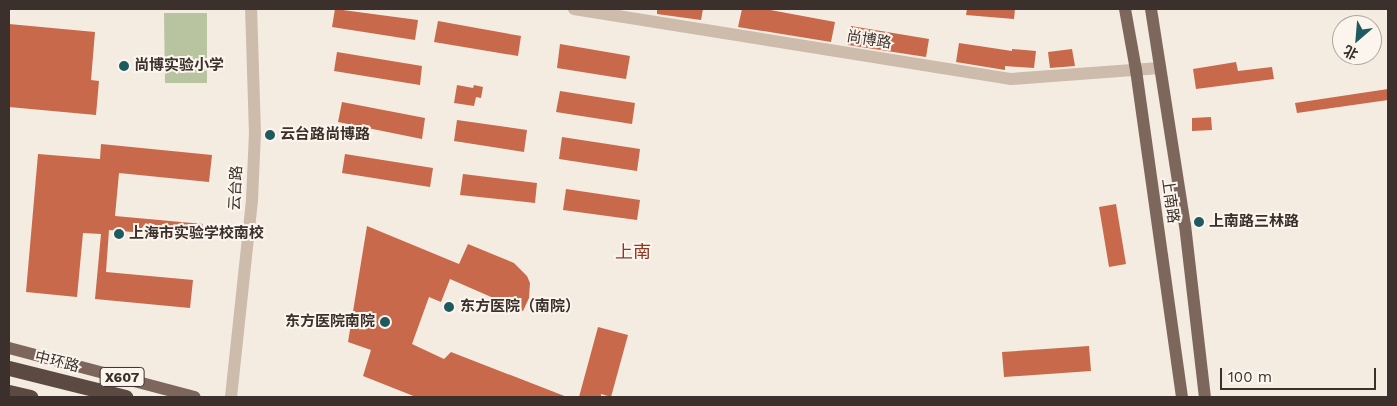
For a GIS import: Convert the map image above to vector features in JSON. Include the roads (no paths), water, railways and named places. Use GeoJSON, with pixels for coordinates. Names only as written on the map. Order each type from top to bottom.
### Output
{"type":"FeatureCollection","features":[{"type":"Feature","properties":{"kind":"highway","name":"中环路"},"geometry":{"type":"LineString","coordinates":[[9,368],[125,397]]}},
{"type":"Feature","properties":{"kind":"highway"},"geometry":{"type":"LineString","coordinates":[[9,392],[30,397]]}},
{"type":"Feature","properties":{"kind":"main road","name":"上南路"},"geometry":{"type":"LineString","coordinates":[[1125,9],[1136,70],[1182,397]]}},
{"type":"Feature","properties":{"kind":"main road","name":"上南路"},"geometry":{"type":"LineString","coordinates":[[1151,9],[1185,225],[1205,397]]}},
{"type":"Feature","properties":{"kind":"main road","name":"X607"},"geometry":{"type":"LineString","coordinates":[[9,348],[195,397]]}},
{"type":"Feature","properties":{"kind":"street","name":"云台路"},"geometry":{"type":"LineString","coordinates":[[231,397],[252,199],[255,134],[251,9]]}},
{"type":"Feature","properties":{"kind":"street","name":"尚博路"},"geometry":{"type":"LineString","coordinates":[[574,9],[1011,79],[1160,68]]}},
{"type":"Feature","properties":{"kind":"place","name":"尚博实验小学"},"geometry":{"type":"Point","coordinates":[124,66]}},
{"type":"Feature","properties":{"kind":"place","name":"云台路尚博路"},"geometry":{"type":"Point","coordinates":[270,135]}},
{"type":"Feature","properties":{"kind":"place","name":"上南路三林路"},"geometry":{"type":"Point","coordinates":[1199,222]}},
{"type":"Feature","properties":{"kind":"place","name":"上海市实验学校南校"},"geometry":{"type":"Point","coordinates":[119,234]}},
{"type":"Feature","properties":{"kind":"place","name":"东方医院（南院）"},"geometry":{"type":"Point","coordinates":[449,307]}},
{"type":"Feature","properties":{"kind":"place","name":"东方医院南院"},"geometry":{"type":"Point","coordinates":[385,322]}},
{"type":"Feature","properties":{"kind":"district","name":"上南"},"geometry":{"type":"Point","coordinates":[633,252]}}]}
